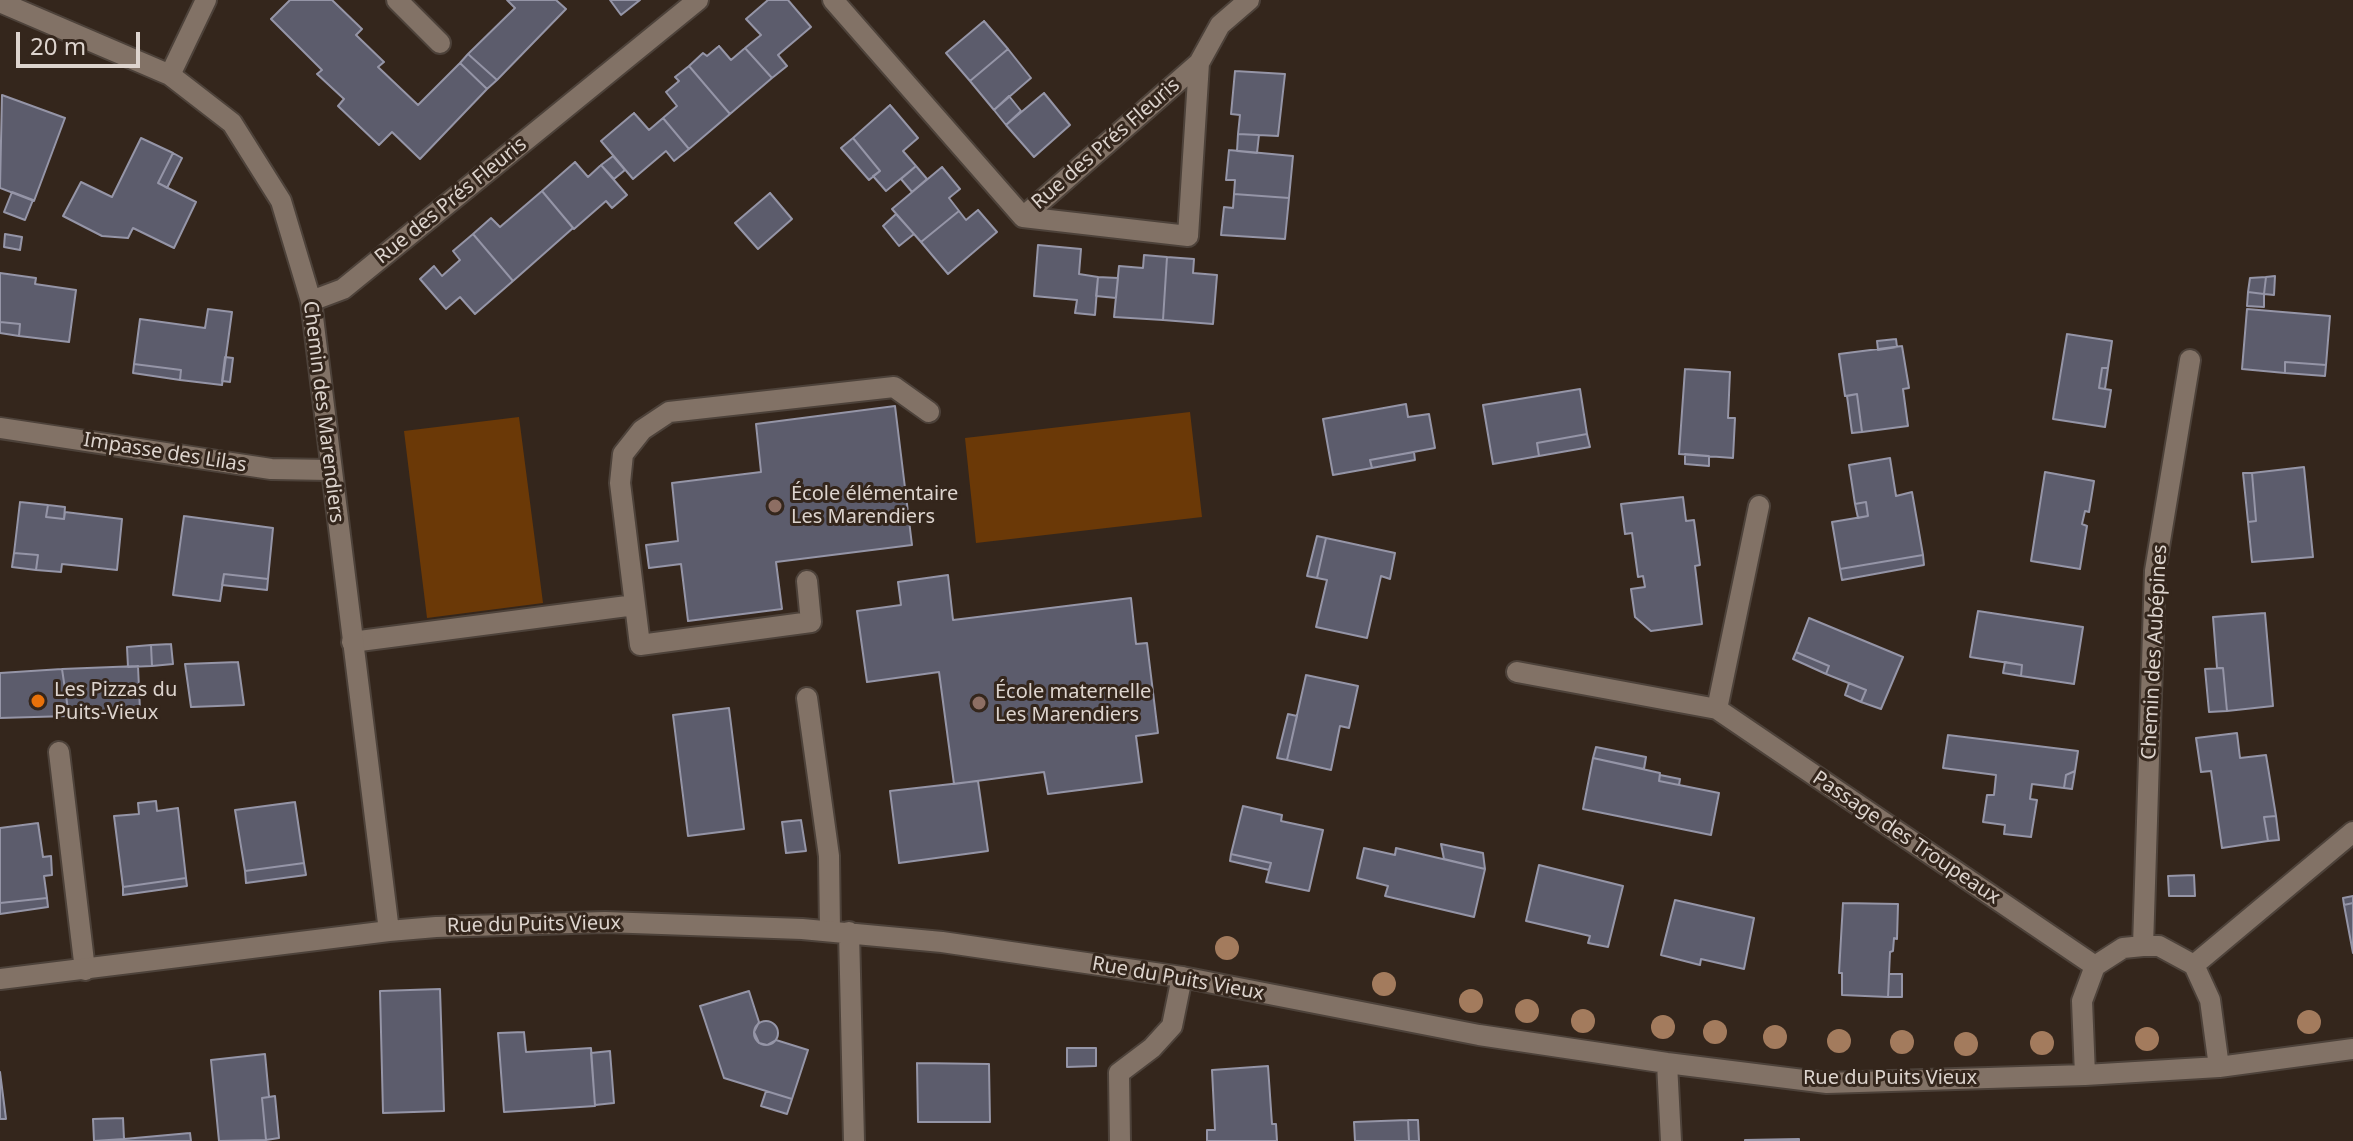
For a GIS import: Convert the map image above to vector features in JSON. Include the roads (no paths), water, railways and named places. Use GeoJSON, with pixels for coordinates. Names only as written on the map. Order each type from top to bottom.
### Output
{"type":"FeatureCollection","features":[{"type":"Feature","properties":{"kind":"street"},"geometry":{"type":"LineString","coordinates":[[170,75],[206,0]]}},
{"type":"Feature","properties":{"kind":"street"},"geometry":{"type":"LineString","coordinates":[[397,0],[440,43]]}},
{"type":"Feature","properties":{"kind":"street","name":"Rue des Prés Fleuris"},"geometry":{"type":"LineString","coordinates":[[311,301],[343,289],[698,0]]}},
{"type":"Feature","properties":{"kind":"street","name":"Rue des Prés Fleuris"},"geometry":{"type":"LineString","coordinates":[[833,0],[1023,217],[1199,63],[1220,25],[1249,0]]}},
{"type":"Feature","properties":{"kind":"street","name":"Chemin des Marendiers"},"geometry":{"type":"LineString","coordinates":[[0,2],[170,75],[232,123],[281,201],[311,301],[389,931]]}},
{"type":"Feature","properties":{"kind":"street"},"geometry":{"type":"LineString","coordinates":[[1023,217],[1188,236],[1199,63]]}},
{"type":"Feature","properties":{"kind":"street","name":"Chemin des Aubépines"},"geometry":{"type":"LineString","coordinates":[[2143,946],[2155,571],[2190,360]]}},
{"type":"Feature","properties":{"kind":"street"},"geometry":{"type":"LineString","coordinates":[[807,581],[811,622],[640,645],[620,483],[623,454],[642,430],[669,412],[894,387],[929,412]]}},
{"type":"Feature","properties":{"kind":"street","name":"Impasse des Lilas"},"geometry":{"type":"LineString","coordinates":[[0,428],[271,469],[330,470]]}},
{"type":"Feature","properties":{"kind":"street"},"geometry":{"type":"LineString","coordinates":[[1717,709],[1759,506]]}},
{"type":"Feature","properties":{"kind":"street"},"geometry":{"type":"LineString","coordinates":[[352,642],[635,605]]}},
{"type":"Feature","properties":{"kind":"street","name":"Passage des Troupeaux"},"geometry":{"type":"LineString","coordinates":[[1517,672],[1717,709],[2095,966]]}},
{"type":"Feature","properties":{"kind":"street"},"geometry":{"type":"LineString","coordinates":[[807,698],[840,931],[854,1141]]}},
{"type":"Feature","properties":{"kind":"street"},"geometry":{"type":"LineString","coordinates":[[59,752],[85,970]]}},
{"type":"Feature","properties":{"kind":"street"},"geometry":{"type":"LineString","coordinates":[[2194,965],[2353,832]]}},
{"type":"Feature","properties":{"kind":"street","name":"Rue du Puits Vieux"},"geometry":{"type":"LineString","coordinates":[[0,979],[389,931],[605,922],[840,931],[942,942],[1182,977],[1479,1035],[1827,1083],[2085,1075],[2219,1067],[2353,1049]]}},
{"type":"Feature","properties":{"kind":"street"},"geometry":{"type":"LineString","coordinates":[[2085,1075],[2082,1001],[2095,966],[2123,948],[2143,946],[2159,946],[2194,965],[2210,1000],[2219,1067]]}},
{"type":"Feature","properties":{"kind":"street"},"geometry":{"type":"LineString","coordinates":[[1120,1141],[1119,1073],[1152,1048],[1172,1026],[1182,977]]}},
{"type":"Feature","properties":{"kind":"street"},"geometry":{"type":"LineString","coordinates":[[1667,1063],[1671,1141]]}},
{"type":"Feature","properties":{"kind":"place","name":"École élémentaire Les Marendiers"},"geometry":{"type":"Point","coordinates":[775,506]}},
{"type":"Feature","properties":{"kind":"place","name":"Les Pizzas du Puits-Vieux"},"geometry":{"type":"Point","coordinates":[38,701]}},
{"type":"Feature","properties":{"kind":"place","name":"École maternelle Les Marendiers"},"geometry":{"type":"Point","coordinates":[979,703]}}]}
